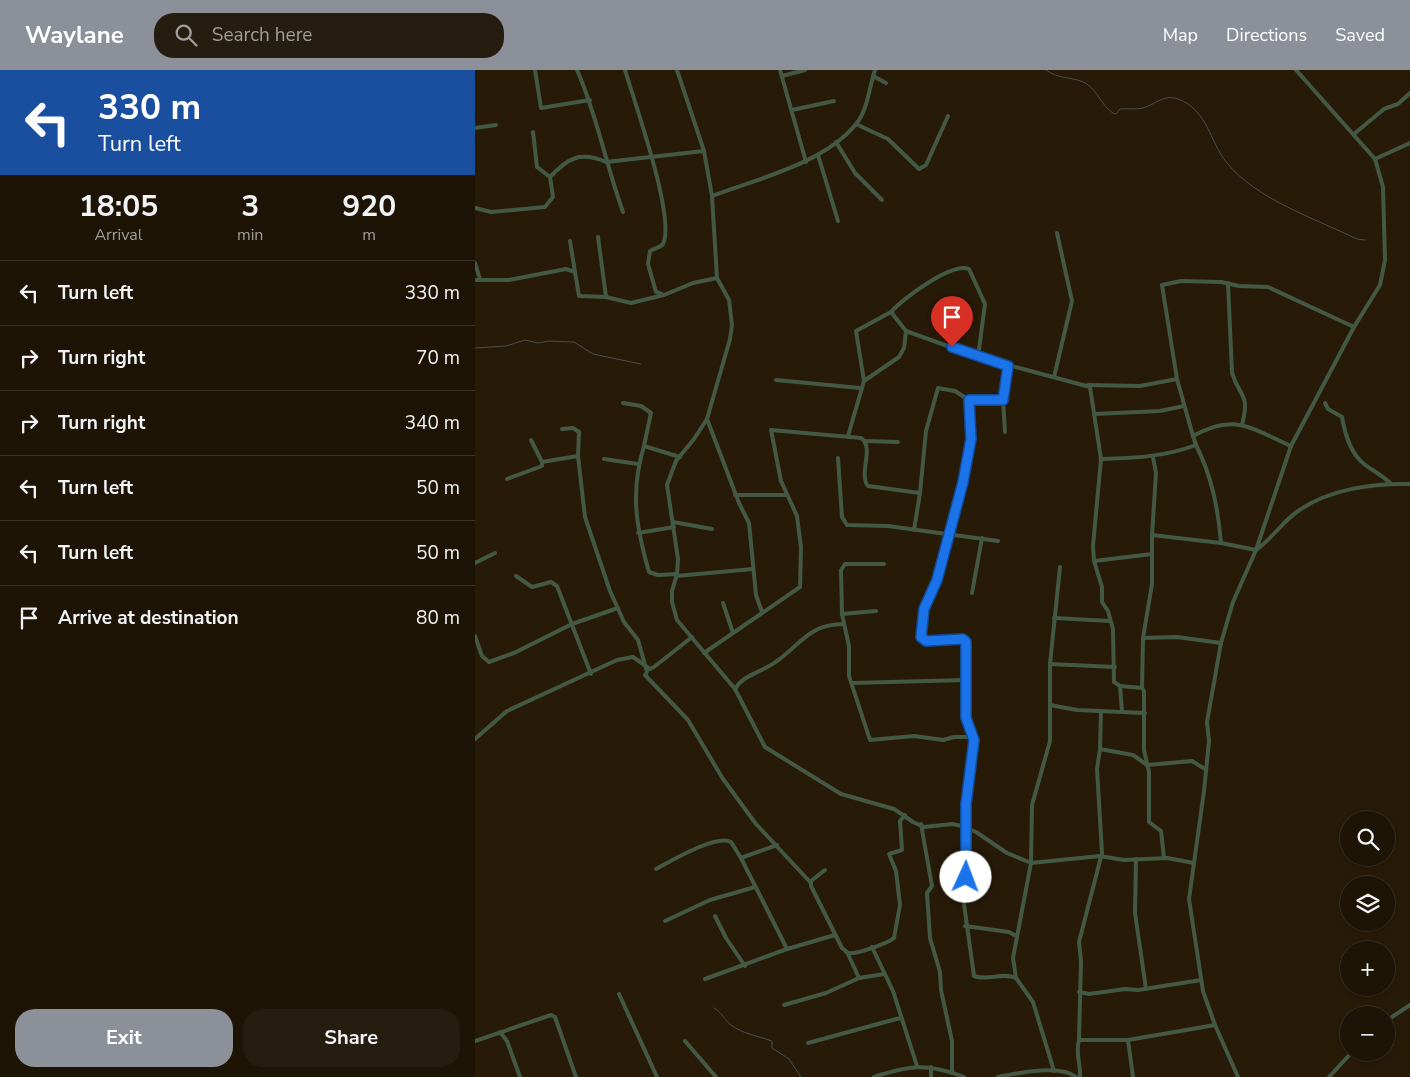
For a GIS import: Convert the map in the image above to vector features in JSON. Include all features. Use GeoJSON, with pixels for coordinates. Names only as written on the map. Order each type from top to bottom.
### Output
{"type":"FeatureCollection","features":[{"type":"Feature","properties":{"kind":"street"},"geometry":{"type":"LineString","coordinates":[[535,70],[541,108],[590,100]]}},
{"type":"Feature","properties":{"kind":"street"},"geometry":{"type":"LineString","coordinates":[[577,70],[590,100],[606,162],[623,212]]}},
{"type":"Feature","properties":{"kind":"street"},"geometry":{"type":"LineString","coordinates":[[625,70],[651,155],[661,197],[665,232],[662,245],[650,251],[647,264],[656,292],[665,295]]}},
{"type":"Feature","properties":{"kind":"street"},"geometry":{"type":"LineString","coordinates":[[677,70],[704,151],[712,196],[717,278],[729,300],[732,325],[730,339],[707,419],[672,469],[667,485],[673,525],[677,575],[672,590],[677,620],[735,689],[760,740],[774,754],[812,774],[841,794],[885,806],[905,815],[913,822],[929,827],[952,824],[966,828],[993,842],[1007,853],[1031,863],[1058,858],[1101,856],[1124,860],[1164,858],[1194,863]]}},
{"type":"Feature","properties":{"kind":"street"},"geometry":{"type":"LineString","coordinates":[[780,70],[806,162]]}},
{"type":"Feature","properties":{"kind":"street"},"geometry":{"type":"LineString","coordinates":[[782,76],[805,70]]}},
{"type":"Feature","properties":{"kind":"street"},"geometry":{"type":"LineString","coordinates":[[712,196],[806,162],[836,142],[856,124],[865,108],[875,70]]}},
{"type":"Feature","properties":{"kind":"street"},"geometry":{"type":"LineString","coordinates":[[1238,1077],[1215,1025],[1201,980],[1189,899],[1209,741],[1207,722],[1221,643],[1233,602],[1256,550],[1291,446],[1354,327],[1380,285],[1385,260],[1383,187],[1375,159],[1296,70]]}},
{"type":"Feature","properties":{"kind":"street"},"geometry":{"type":"LineString","coordinates":[[873,76],[886,83]]}},
{"type":"Feature","properties":{"kind":"street"},"geometry":{"type":"LineString","coordinates":[[1354,134],[1384,109],[1398,104],[1410,93]]}},
{"type":"Feature","properties":{"kind":"street"},"geometry":{"type":"LineString","coordinates":[[792,110],[834,100]]}},
{"type":"Feature","properties":{"kind":"street"},"geometry":{"type":"LineString","coordinates":[[856,124],[888,139],[919,169],[925,165],[947,116]]}},
{"type":"Feature","properties":{"kind":"street"},"geometry":{"type":"LineString","coordinates":[[475,128],[495,125]]}},
{"type":"Feature","properties":{"kind":"street"},"geometry":{"type":"LineString","coordinates":[[475,208],[491,212],[545,207],[553,197],[550,178],[537,166],[533,132]]}},
{"type":"Feature","properties":{"kind":"street"},"geometry":{"type":"LineString","coordinates":[[836,142],[855,174],[882,200]]}},
{"type":"Feature","properties":{"kind":"street"},"geometry":{"type":"LineString","coordinates":[[1375,159],[1410,143]]}},
{"type":"Feature","properties":{"kind":"street"},"geometry":{"type":"LineString","coordinates":[[550,178],[562,164],[579,156],[593,157],[606,162],[651,155],[704,151]]}},
{"type":"Feature","properties":{"kind":"street"},"geometry":{"type":"LineString","coordinates":[[818,155],[838,221]]}},
{"type":"Feature","properties":{"kind":"street"},"geometry":{"type":"LineString","coordinates":[[1054,377],[1072,301],[1057,232]]}},
{"type":"Feature","properties":{"kind":"street"},"geometry":{"type":"LineString","coordinates":[[598,237],[606,297]]}},
{"type":"Feature","properties":{"kind":"street"},"geometry":{"type":"LineString","coordinates":[[570,242],[579,296],[606,297],[631,303],[665,295],[693,283],[717,278]]}},
{"type":"Feature","properties":{"kind":"street"},"geometry":{"type":"LineString","coordinates":[[475,263],[481,279]]}},
{"type":"Feature","properties":{"kind":"street"},"geometry":{"type":"LineString","coordinates":[[864,381],[856,331],[891,312],[912,293],[940,277],[967,267],[985,304],[978,357]]}},
{"type":"Feature","properties":{"kind":"street"},"geometry":{"type":"LineString","coordinates":[[475,280],[509,280],[566,269],[575,272]]}},
{"type":"Feature","properties":{"kind":"street"},"geometry":{"type":"LineString","coordinates":[[1221,543],[1217,504],[1206,466],[1193,436],[1177,379],[1163,285],[1181,281],[1268,287],[1279,290],[1354,327]]}},
{"type":"Feature","properties":{"kind":"street"},"geometry":{"type":"LineString","coordinates":[[1228,284],[1232,373],[1237,387],[1244,395],[1247,406],[1242,424]]}},
{"type":"Feature","properties":{"kind":"street"},"geometry":{"type":"LineString","coordinates":[[891,312],[906,332],[978,357],[1054,377],[1089,385],[1140,386],[1177,379]]}},
{"type":"Feature","properties":{"kind":"street"},"geometry":{"type":"LineString","coordinates":[[848,436],[860,388],[864,381],[899,357],[904,348],[906,332]]}},
{"type":"Feature","properties":{"kind":"street"},"geometry":{"type":"LineString","coordinates":[[1005,432],[1003,400],[1008,366]]}},
{"type":"Feature","properties":{"kind":"street"},"geometry":{"type":"LineString","coordinates":[[776,380],[860,388]]}},
{"type":"Feature","properties":{"kind":"street"},"geometry":{"type":"LineString","coordinates":[[1089,385],[1101,459],[1093,546],[1094,561],[1102,587],[1102,602],[1108,611],[1109,621],[1113,629],[1114,682],[1120,686],[1142,688]]}},
{"type":"Feature","properties":{"kind":"street"},"geometry":{"type":"LineString","coordinates":[[914,530],[920,493],[924,439],[938,388],[955,391],[969,400],[1003,400]]}},
{"type":"Feature","properties":{"kind":"street"},"geometry":{"type":"LineString","coordinates":[[969,400],[971,439],[950,536],[937,580],[924,609],[921,637],[926,641],[953,638],[965,640],[966,718],[973,737],[974,746],[966,804],[963,904],[965,926],[973,974],[983,978],[1009,976],[1016,978]]}},
{"type":"Feature","properties":{"kind":"street"},"geometry":{"type":"LineString","coordinates":[[623,403],[641,406],[651,413],[634,488],[638,533],[649,572],[658,575],[677,575],[753,569]]}},
{"type":"Feature","properties":{"kind":"street"},"geometry":{"type":"LineString","coordinates":[[1325,403],[1328,409],[1342,417],[1344,430],[1355,454],[1365,465],[1380,473],[1390,483]]}},
{"type":"Feature","properties":{"kind":"street"},"geometry":{"type":"LineString","coordinates":[[1095,414],[1160,411],[1184,406]]}},
{"type":"Feature","properties":{"kind":"street"},"geometry":{"type":"LineString","coordinates":[[707,419],[735,495],[749,523],[752,537],[756,595],[763,612]]}},
{"type":"Feature","properties":{"kind":"street"},"geometry":{"type":"LineString","coordinates":[[1193,436],[1221,423],[1242,424],[1291,446]]}},
{"type":"Feature","properties":{"kind":"street"},"geometry":{"type":"LineString","coordinates":[[562,429],[573,428],[579,432],[578,456],[585,517],[617,608],[638,640],[644,665],[648,671]]}},
{"type":"Feature","properties":{"kind":"street"},"geometry":{"type":"LineString","coordinates":[[704,653],[800,587],[801,547],[797,516],[780,475],[771,430],[848,436],[861,438],[865,441],[898,442]]}},
{"type":"Feature","properties":{"kind":"street"},"geometry":{"type":"LineString","coordinates":[[507,479],[542,466],[542,462],[531,440]]}},
{"type":"Feature","properties":{"kind":"street"},"geometry":{"type":"LineString","coordinates":[[865,441],[865,478],[868,486],[920,493]]}},
{"type":"Feature","properties":{"kind":"street"},"geometry":{"type":"LineString","coordinates":[[1101,459],[1153,457],[1196,445]]}},
{"type":"Feature","properties":{"kind":"street"},"geometry":{"type":"LineString","coordinates":[[644,446],[680,457]]}},
{"type":"Feature","properties":{"kind":"street"},"geometry":{"type":"LineString","coordinates":[[542,462],[578,456]]}},
{"type":"Feature","properties":{"kind":"street"},"geometry":{"type":"LineString","coordinates":[[1153,457],[1156,473],[1152,535],[1152,584],[1143,638],[1142,688],[1144,691],[1145,713],[1144,750],[1149,772],[1149,822],[1161,832],[1164,858]]}},
{"type":"Feature","properties":{"kind":"street"},"geometry":{"type":"LineString","coordinates":[[838,458],[842,517],[847,525],[914,530],[999,541]]}},
{"type":"Feature","properties":{"kind":"street"},"geometry":{"type":"LineString","coordinates":[[604,459],[638,464]]}},
{"type":"Feature","properties":{"kind":"street"},"geometry":{"type":"LineString","coordinates":[[1152,535],[1221,543],[1256,550],[1265,543],[1275,530],[1313,501],[1354,489],[1390,483],[1410,484]]}},
{"type":"Feature","properties":{"kind":"street"},"geometry":{"type":"LineString","coordinates":[[735,495],[787,495]]}},
{"type":"Feature","properties":{"kind":"street"},"geometry":{"type":"LineString","coordinates":[[638,533],[673,525],[712,529]]}},
{"type":"Feature","properties":{"kind":"street"},"geometry":{"type":"LineString","coordinates":[[971,593],[982,538]]}},
{"type":"Feature","properties":{"kind":"street"},"geometry":{"type":"LineString","coordinates":[[475,563],[495,553]]}},
{"type":"Feature","properties":{"kind":"street"},"geometry":{"type":"LineString","coordinates":[[1094,561],[1152,554]]}},
{"type":"Feature","properties":{"kind":"street"},"geometry":{"type":"LineString","coordinates":[[884,564],[845,564],[842,566],[841,614],[849,646],[849,676],[870,740],[914,736],[943,740],[954,737],[973,737]]}},
{"type":"Feature","properties":{"kind":"street"},"geometry":{"type":"LineString","coordinates":[[1054,1071],[1033,1002],[1016,978],[1013,958],[1031,863],[1032,805],[1050,741],[1050,664],[1053,618],[1060,567]]}},
{"type":"Feature","properties":{"kind":"street"},"geometry":{"type":"LineString","coordinates":[[516,576],[531,587],[551,582],[557,586],[591,674]]}},
{"type":"Feature","properties":{"kind":"street"},"geometry":{"type":"LineString","coordinates":[[723,604],[733,633]]}},
{"type":"Feature","properties":{"kind":"street"},"geometry":{"type":"LineString","coordinates":[[475,636],[484,660],[489,662],[515,653],[572,624],[617,608]]}},
{"type":"Feature","properties":{"kind":"street"},"geometry":{"type":"LineString","coordinates":[[841,614],[876,610]]}},
{"type":"Feature","properties":{"kind":"street"},"geometry":{"type":"LineString","coordinates":[[1053,618],[1109,621]]}},
{"type":"Feature","properties":{"kind":"street"},"geometry":{"type":"LineString","coordinates":[[735,689],[741,680],[775,663],[811,633],[832,625],[844,624]]}},
{"type":"Feature","properties":{"kind":"street"},"geometry":{"type":"LineString","coordinates":[[692,637],[645,675],[688,720],[723,779],[756,824],[811,883],[835,935],[847,952],[859,978]]}},
{"type":"Feature","properties":{"kind":"street"},"geometry":{"type":"LineString","coordinates":[[1143,638],[1177,637],[1221,643]]}},
{"type":"Feature","properties":{"kind":"street"},"geometry":{"type":"LineString","coordinates":[[475,739],[507,711],[627,657],[633,657],[644,665]]}},
{"type":"Feature","properties":{"kind":"street"},"geometry":{"type":"LineString","coordinates":[[1050,664],[1115,667]]}},
{"type":"Feature","properties":{"kind":"street"},"geometry":{"type":"LineString","coordinates":[[852,683],[966,680]]}},
{"type":"Feature","properties":{"kind":"street"},"geometry":{"type":"LineString","coordinates":[[1120,686],[1122,710]]}},
{"type":"Feature","properties":{"kind":"street"},"geometry":{"type":"LineString","coordinates":[[1050,705],[1077,710],[1122,710],[1145,713]]}},
{"type":"Feature","properties":{"kind":"street"},"geometry":{"type":"LineString","coordinates":[[998,1077],[1054,1071],[1069,1072],[1078,1077],[1081,1070],[1077,1050],[1079,1040],[1081,961],[1079,942],[1101,856],[1097,769],[1101,711]]}},
{"type":"Feature","properties":{"kind":"street"},"geometry":{"type":"LineString","coordinates":[[1099,749],[1133,755],[1147,765],[1192,761],[1205,769]]}},
{"type":"Feature","properties":{"kind":"street"},"geometry":{"type":"LineString","coordinates":[[847,952],[861,952],[889,942],[894,938],[900,905],[896,871],[889,854],[890,852],[902,850],[900,821],[905,815]]}},
{"type":"Feature","properties":{"kind":"street"},"geometry":{"type":"LineString","coordinates":[[921,824],[932,886],[927,893],[930,938],[940,972],[941,990],[952,1041],[952,1072]]}},
{"type":"Feature","properties":{"kind":"street"},"geometry":{"type":"LineString","coordinates":[[656,870],[694,850],[721,840],[731,842],[787,949]]}},
{"type":"Feature","properties":{"kind":"street"},"geometry":{"type":"LineString","coordinates":[[741,858],[777,845]]}},
{"type":"Feature","properties":{"kind":"street"},"geometry":{"type":"LineString","coordinates":[[1136,859],[1135,913],[1146,988]]}},
{"type":"Feature","properties":{"kind":"street"},"geometry":{"type":"LineString","coordinates":[[811,883],[825,870]]}},
{"type":"Feature","properties":{"kind":"street"},"geometry":{"type":"LineString","coordinates":[[665,921],[710,900],[755,886]]}},
{"type":"Feature","properties":{"kind":"street"},"geometry":{"type":"LineString","coordinates":[[715,916],[726,938],[745,966]]}},
{"type":"Feature","properties":{"kind":"street"},"geometry":{"type":"LineString","coordinates":[[965,926],[1009,932],[1016,936]]}},
{"type":"Feature","properties":{"kind":"street"},"geometry":{"type":"LineString","coordinates":[[705,979],[745,966],[787,949],[835,935]]}},
{"type":"Feature","properties":{"kind":"street"},"geometry":{"type":"LineString","coordinates":[[872,947],[893,991],[917,1066]]}},
{"type":"Feature","properties":{"kind":"street"},"geometry":{"type":"LineString","coordinates":[[784,1005],[826,993],[859,978],[885,974]]}},
{"type":"Feature","properties":{"kind":"street"},"geometry":{"type":"LineString","coordinates":[[1079,992],[1101,994],[1125,989],[1167,987],[1201,980]]}},
{"type":"Feature","properties":{"kind":"street"},"geometry":{"type":"LineString","coordinates":[[619,994],[657,1077]]}},
{"type":"Feature","properties":{"kind":"street"},"geometry":{"type":"LineString","coordinates":[[1395,1015],[1410,1005]]}},
{"type":"Feature","properties":{"kind":"street"},"geometry":{"type":"LineString","coordinates":[[475,1041],[546,1015],[555,1017],[576,1077]]}},
{"type":"Feature","properties":{"kind":"street"},"geometry":{"type":"LineString","coordinates":[[808,1043],[901,1018]]}},
{"type":"Feature","properties":{"kind":"street"},"geometry":{"type":"LineString","coordinates":[[1079,1040],[1128,1040],[1215,1025]]}},
{"type":"Feature","properties":{"kind":"street"},"geometry":{"type":"LineString","coordinates":[[501,1032],[507,1042],[520,1077]]}},
{"type":"Feature","properties":{"kind":"street"},"geometry":{"type":"LineString","coordinates":[[1128,1040],[1133,1077]]}},
{"type":"Feature","properties":{"kind":"street"},"geometry":{"type":"LineString","coordinates":[[685,1041],[716,1077]]}},
{"type":"Feature","properties":{"kind":"street"},"geometry":{"type":"LineString","coordinates":[[1329,1077],[1344,1061]]}},
{"type":"Feature","properties":{"kind":"street"},"geometry":{"type":"LineString","coordinates":[[874,1077],[900,1068],[917,1066],[931,1067],[964,1077]]}},
{"type":"Feature","properties":{"kind":"street"},"geometry":{"type":"LineString","coordinates":[[931,1067],[931,1077]]}},
{"type":"Feature","properties":{"kind":"waterway"},"geometry":{"type":"LineString","coordinates":[[1046,70],[1056,75],[1087,84],[1106,107],[1116,114],[1120,109],[1143,108],[1168,98],[1178,99],[1188,104],[1202,118],[1221,154],[1239,176],[1270,198],[1287,207],[1357,239],[1365,240]]}},
{"type":"Feature","properties":{"kind":"waterway"},"geometry":{"type":"LineString","coordinates":[[475,348],[506,346],[525,340],[538,343],[548,341],[574,342],[593,354],[641,364]]}},
{"type":"Feature","properties":{"kind":"waterway"},"geometry":{"type":"LineString","coordinates":[[714,1008],[736,1028],[772,1041],[772,1048],[789,1059],[801,1077]]}},
{"type":"Feature","properties":{"kind":"route"},"geometry":{"type":"LineString","coordinates":[[952,347],[1008,366],[1003,400],[969,400],[972,429],[963,482],[937,580],[924,609],[921,637],[921,639],[926,641],[953,638],[963,639],[966,642],[965,706],[966,718],[974,740],[974,746],[966,804],[966,877]]}}]}
